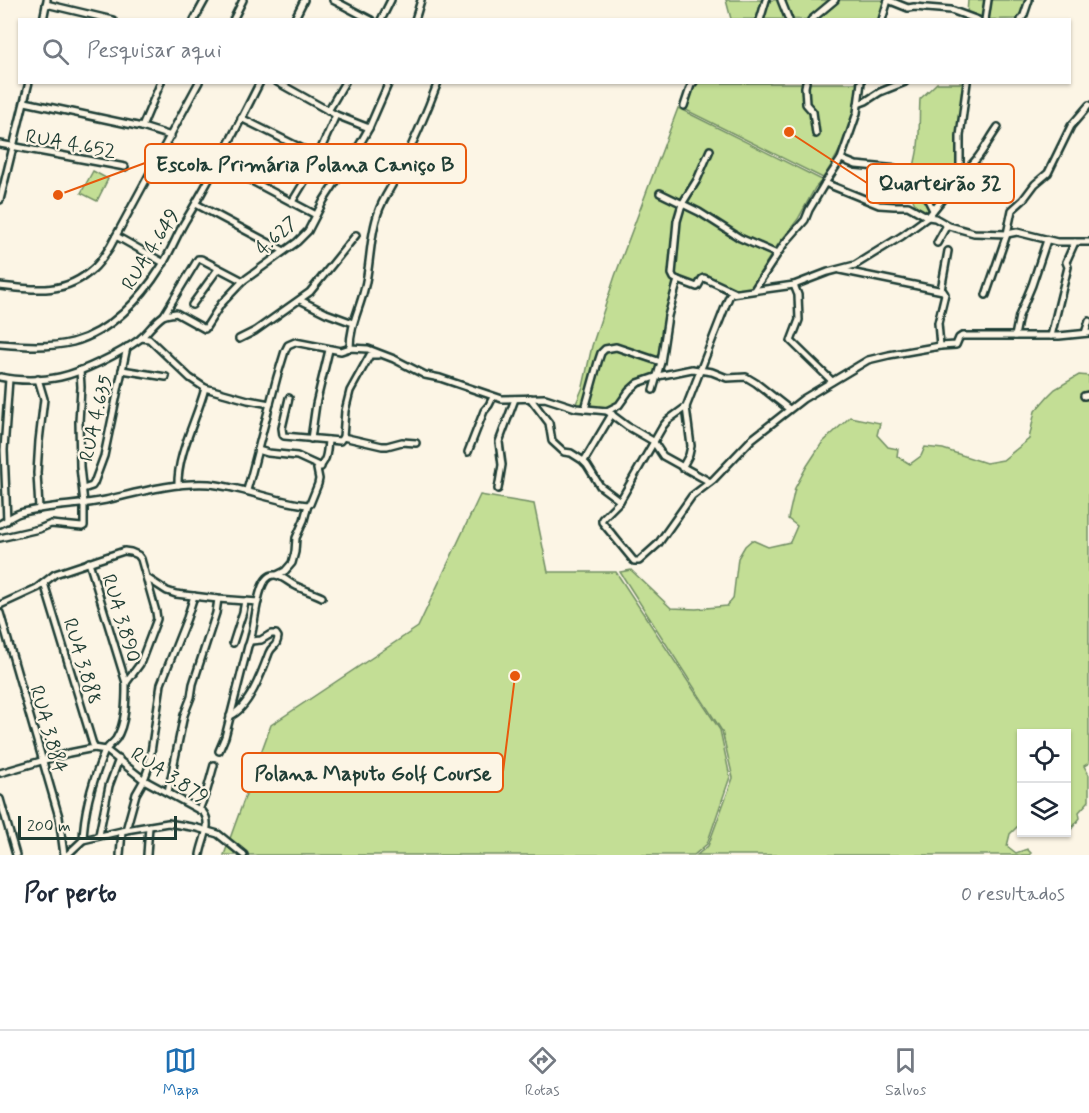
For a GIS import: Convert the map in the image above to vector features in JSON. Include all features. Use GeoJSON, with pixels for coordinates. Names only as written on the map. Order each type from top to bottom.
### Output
{"type":"FeatureCollection","features":[{"type":"Feature","properties":{"kind":"street"},"geometry":{"type":"LineString","coordinates":[[195,18],[205,0]]}},
{"type":"Feature","properties":{"kind":"street"},"geometry":{"type":"LineString","coordinates":[[234,18],[243,0]]}},
{"type":"Feature","properties":{"kind":"street"},"geometry":{"type":"LineString","coordinates":[[295,18],[304,0]]}},
{"type":"Feature","properties":{"kind":"street"},"geometry":{"type":"LineString","coordinates":[[333,0],[367,18]]}},
{"type":"Feature","properties":{"kind":"street"},"geometry":{"type":"LineString","coordinates":[[382,18],[391,0]]}},
{"type":"Feature","properties":{"kind":"street"},"geometry":{"type":"LineString","coordinates":[[416,18],[421,0]]}},
{"type":"Feature","properties":{"kind":"street"},"geometry":{"type":"LineString","coordinates":[[761,18],[766,0]]}},
{"type":"Feature","properties":{"kind":"street"},"geometry":{"type":"LineString","coordinates":[[781,0],[788,18]]}},
{"type":"Feature","properties":{"kind":"street"},"geometry":{"type":"LineString","coordinates":[[813,18],[835,0]]}},
{"type":"Feature","properties":{"kind":"street"},"geometry":{"type":"LineString","coordinates":[[883,18],[888,0],[908,8],[951,10],[973,18]]}},
{"type":"Feature","properties":{"kind":"street"},"geometry":{"type":"LineString","coordinates":[[985,18],[988,0]]}},
{"type":"Feature","properties":{"kind":"street"},"geometry":{"type":"LineString","coordinates":[[1022,18],[1029,0]]}},
{"type":"Feature","properties":{"kind":"street"},"geometry":{"type":"LineString","coordinates":[[43,18],[47,2],[106,18]]}},
{"type":"Feature","properties":{"kind":"street"},"geometry":{"type":"LineString","coordinates":[[0,200],[29,84]]}},
{"type":"Feature","properties":{"kind":"street"},"geometry":{"type":"LineString","coordinates":[[142,127],[160,84]]}},
{"type":"Feature","properties":{"kind":"street"},"geometry":{"type":"LineString","coordinates":[[0,286],[30,290],[54,288],[69,284],[92,270],[110,247],[198,84]]}},
{"type":"Feature","properties":{"kind":"street","name":"RUA 4.649"},"geometry":{"type":"LineString","coordinates":[[0,344],[55,345],[74,341],[106,325],[129,308],[164,263],[259,84]]}},
{"type":"Feature","properties":{"kind":"street"},"geometry":{"type":"LineString","coordinates":[[281,84],[336,115],[369,128]]}},
{"type":"Feature","properties":{"kind":"street"},"geometry":{"type":"LineString","coordinates":[[328,111],[344,84]]}},
{"type":"Feature","properties":{"kind":"street","name":"4.627"},"geometry":{"type":"LineString","coordinates":[[164,315],[176,313],[205,329],[221,304],[243,281],[304,235],[369,128],[387,84]]}},
{"type":"Feature","properties":{"kind":"street"},"geometry":{"type":"LineString","coordinates":[[350,348],[352,323],[364,290],[378,211],[397,176],[437,84]]}},
{"type":"Feature","properties":{"kind":"street"},"geometry":{"type":"LineString","coordinates":[[684,106],[692,84]]}},
{"type":"Feature","properties":{"kind":"street"},"geometry":{"type":"LineString","coordinates":[[806,84],[806,104],[813,112],[816,135]]}},
{"type":"Feature","properties":{"kind":"street"},"geometry":{"type":"LineString","coordinates":[[753,291],[777,254],[805,220],[841,159],[854,123],[861,84]]}},
{"type":"Feature","properties":{"kind":"street"},"geometry":{"type":"LineString","coordinates":[[858,104],[900,84]]}},
{"type":"Feature","properties":{"kind":"street"},"geometry":{"type":"LineString","coordinates":[[710,150],[697,180],[682,204],[677,221],[672,274],[674,278],[697,287],[704,278],[734,292],[794,285],[855,265],[928,217],[960,174],[960,136],[967,84]]}},
{"type":"Feature","properties":{"kind":"street"},"geometry":{"type":"LineString","coordinates":[[25,102],[142,127],[171,136]]}},
{"type":"Feature","properties":{"kind":"street"},"geometry":{"type":"LineString","coordinates":[[986,296],[1014,208],[1035,183],[1048,173],[1071,126],[1089,105]]}},
{"type":"Feature","properties":{"kind":"street"},"geometry":{"type":"LineString","coordinates":[[292,202],[312,169],[336,115]]}},
{"type":"Feature","properties":{"kind":"street"},"geometry":{"type":"LineString","coordinates":[[242,118],[317,156]]}},
{"type":"Feature","properties":{"kind":"street"},"geometry":{"type":"LineString","coordinates":[[960,174],[969,169],[998,128]]}},
{"type":"Feature","properties":{"kind":"street","name":"RUA 4.652"},"geometry":{"type":"LineString","coordinates":[[0,144],[125,168]]}},
{"type":"Feature","properties":{"kind":"street"},"geometry":{"type":"LineString","coordinates":[[841,159],[856,165],[898,169],[924,192],[933,210]]}},
{"type":"Feature","properties":{"kind":"street"},"geometry":{"type":"LineString","coordinates":[[218,164],[316,214]]}},
{"type":"Feature","properties":{"kind":"street"},"geometry":{"type":"LineString","coordinates":[[825,183],[879,205],[908,206],[947,225],[974,233],[1017,232],[1057,242],[1089,242]]}},
{"type":"Feature","properties":{"kind":"street"},"geometry":{"type":"LineString","coordinates":[[660,193],[699,212],[740,238],[777,254]]}},
{"type":"Feature","properties":{"kind":"street"},"geometry":{"type":"LineString","coordinates":[[196,204],[284,251]]}},
{"type":"Feature","properties":{"kind":"street"},"geometry":{"type":"LineString","coordinates":[[937,243],[947,225]]}},
{"type":"Feature","properties":{"kind":"street"},"geometry":{"type":"LineString","coordinates":[[239,339],[255,331],[310,292],[356,235]]}},
{"type":"Feature","properties":{"kind":"street"},"geometry":{"type":"LineString","coordinates":[[116,236],[164,263]]}},
{"type":"Feature","properties":{"kind":"street"},"geometry":{"type":"LineString","coordinates":[[1015,336],[1021,310],[1047,240]]}},
{"type":"Feature","properties":{"kind":"street"},"geometry":{"type":"LineString","coordinates":[[1051,336],[1068,267],[1066,262],[1075,242]]}},
{"type":"Feature","properties":{"kind":"street"},"geometry":{"type":"LineString","coordinates":[[941,290],[948,251]]}},
{"type":"Feature","properties":{"kind":"street"},"geometry":{"type":"LineString","coordinates":[[0,377],[38,379],[58,377],[100,362],[127,347],[141,338],[164,315],[198,259],[243,281]]}},
{"type":"Feature","properties":{"kind":"street"},"geometry":{"type":"LineString","coordinates":[[192,305],[218,268]]}},
{"type":"Feature","properties":{"kind":"street"},"geometry":{"type":"LineString","coordinates":[[838,270],[943,291],[945,294],[938,323],[940,346]]}},
{"type":"Feature","properties":{"kind":"street"},"geometry":{"type":"LineString","coordinates":[[653,390],[678,280]]}},
{"type":"Feature","properties":{"kind":"street"},"geometry":{"type":"LineString","coordinates":[[794,285],[798,295],[798,320],[791,341],[832,381]]}},
{"type":"Feature","properties":{"kind":"street"},"geometry":{"type":"LineString","coordinates":[[682,468],[691,446],[686,407],[729,297],[734,292]]}},
{"type":"Feature","properties":{"kind":"street"},"geometry":{"type":"LineString","coordinates":[[300,300],[352,323]]}},
{"type":"Feature","properties":{"kind":"street"},"geometry":{"type":"LineString","coordinates":[[686,407],[665,423],[620,501],[602,519],[602,522],[634,561],[639,561],[658,544],[690,498],[710,482],[749,442],[789,409],[868,360],[956,345],[962,336],[1051,336],[1087,333],[1089,321]]}},
{"type":"Feature","properties":{"kind":"street"},"geometry":{"type":"LineString","coordinates":[[141,338],[149,339],[190,378],[205,388],[270,404]]}},
{"type":"Feature","properties":{"kind":"street"},"geometry":{"type":"LineString","coordinates":[[246,490],[285,351],[288,345],[295,342],[329,350],[368,349],[425,375],[493,397],[502,399],[545,398],[570,407],[609,412],[653,441],[663,456],[710,482]]}},
{"type":"Feature","properties":{"kind":"street","name":"RUA 4.635"},"geometry":{"type":"LineString","coordinates":[[83,489],[94,483],[104,456],[127,347]]}},
{"type":"Feature","properties":{"kind":"street"},"geometry":{"type":"LineString","coordinates":[[585,409],[598,362],[605,348],[616,347],[661,362]]}},
{"type":"Feature","properties":{"kind":"street"},"geometry":{"type":"LineString","coordinates":[[311,439],[316,404],[329,350]]}},
{"type":"Feature","properties":{"kind":"street"},"geometry":{"type":"LineString","coordinates":[[290,398],[282,428],[283,435],[340,441],[343,437],[345,411],[350,391],[370,355],[376,354],[394,359]]}},
{"type":"Feature","properties":{"kind":"street"},"geometry":{"type":"LineString","coordinates":[[584,461],[609,412],[620,405],[633,386],[658,376],[688,369],[700,369],[727,378],[743,376],[756,383],[789,409]]}},
{"type":"Feature","properties":{"kind":"street"},"geometry":{"type":"LineString","coordinates":[[0,538],[39,530],[51,524],[83,527],[84,503],[79,422],[80,370]]}},
{"type":"Feature","properties":{"kind":"street"},"geometry":{"type":"LineString","coordinates":[[122,370],[166,377]]}},
{"type":"Feature","properties":{"kind":"street"},"geometry":{"type":"LineString","coordinates":[[7,521],[4,450],[9,379]]}},
{"type":"Feature","properties":{"kind":"street"},"geometry":{"type":"LineString","coordinates":[[38,379],[44,399],[37,473],[39,509]]}},
{"type":"Feature","properties":{"kind":"street"},"geometry":{"type":"LineString","coordinates":[[178,485],[180,462],[205,388]]}},
{"type":"Feature","properties":{"kind":"street"},"geometry":{"type":"LineString","coordinates":[[468,452],[484,411],[493,397]]}},
{"type":"Feature","properties":{"kind":"street"},"geometry":{"type":"LineString","coordinates":[[530,398],[549,423],[552,441],[564,452],[584,461],[600,486],[620,501]]}},
{"type":"Feature","properties":{"kind":"street"},"geometry":{"type":"LineString","coordinates":[[498,489],[502,465],[499,442],[515,399]]}},
{"type":"Feature","properties":{"kind":"street"},"geometry":{"type":"LineString","coordinates":[[343,437],[382,446],[402,442],[416,443]]}},
{"type":"Feature","properties":{"kind":"street"},"geometry":{"type":"LineString","coordinates":[[277,576],[289,568],[292,562],[296,538],[308,505],[314,497],[319,479],[317,470],[325,461],[328,440]]}},
{"type":"Feature","properties":{"kind":"street"},"geometry":{"type":"LineString","coordinates":[[258,450],[297,456],[321,467]]}},
{"type":"Feature","properties":{"kind":"street"},"geometry":{"type":"LineString","coordinates":[[0,524],[19,513],[105,500],[178,485],[209,484],[246,490],[289,503],[308,505]]}},
{"type":"Feature","properties":{"kind":"street"},"geometry":{"type":"LineString","coordinates":[[0,605],[37,588],[55,574],[124,551],[138,555],[147,578],[157,619],[140,664],[126,683]]}},
{"type":"Feature","properties":{"kind":"street","name":"RUA 3.890"},"geometry":{"type":"LineString","coordinates":[[89,562],[126,683]]}},
{"type":"Feature","properties":{"kind":"street"},"geometry":{"type":"LineString","coordinates":[[219,751],[251,641],[265,579],[277,576],[322,597]]}},
{"type":"Feature","properties":{"kind":"street"},"geometry":{"type":"LineString","coordinates":[[147,578],[167,591],[218,599],[258,602]]}},
{"type":"Feature","properties":{"kind":"street","name":"RUA 3.888"},"geometry":{"type":"LineString","coordinates":[[44,583],[94,748]]}},
{"type":"Feature","properties":{"kind":"street"},"geometry":{"type":"LineString","coordinates":[[120,855],[124,831],[136,794],[149,766],[161,684],[194,596]]}},
{"type":"Feature","properties":{"kind":"street"},"geometry":{"type":"LineString","coordinates":[[168,792],[184,715],[216,613],[218,599]]}},
{"type":"Feature","properties":{"kind":"street"},"geometry":{"type":"LineString","coordinates":[[233,643],[245,601]]}},
{"type":"Feature","properties":{"kind":"street","name":"RUA 3.884"},"geometry":{"type":"LineString","coordinates":[[0,613],[43,761],[58,817],[65,855]]}},
{"type":"Feature","properties":{"kind":"street"},"geometry":{"type":"LineString","coordinates":[[230,716],[246,703],[270,651],[277,644],[278,637],[276,634],[271,634],[261,640],[251,641]]}},
{"type":"Feature","properties":{"kind":"street","name":"RUA 3.879"},"geometry":{"type":"LineString","coordinates":[[106,750],[116,739],[120,729],[126,701],[126,683]]}},
{"type":"Feature","properties":{"kind":"street","name":"RUA 3.879"},"geometry":{"type":"LineString","coordinates":[[0,773],[69,753],[94,748],[106,750],[144,780],[199,810],[206,816],[206,830]]}},
{"type":"Feature","properties":{"kind":"street"},"geometry":{"type":"LineString","coordinates":[[83,840],[87,801],[106,750]]}},
{"type":"Feature","properties":{"kind":"street"},"geometry":{"type":"LineString","coordinates":[[99,835],[109,786],[119,759]]}},
{"type":"Feature","properties":{"kind":"street"},"geometry":{"type":"LineString","coordinates":[[199,810],[214,765]]}},
{"type":"Feature","properties":{"kind":"street"},"geometry":{"type":"LineString","coordinates":[[0,799],[16,855]]}},
{"type":"Feature","properties":{"kind":"street"},"geometry":{"type":"LineString","coordinates":[[65,855],[83,840],[99,835],[168,823],[206,830],[222,836],[244,855]]}},
{"type":"Feature","properties":{"kind":"street"},"geometry":{"type":"LineString","coordinates":[[147,855],[149,826]]}},
{"type":"Feature","properties":{"kind":"street"},"geometry":{"type":"LineString","coordinates":[[200,855],[206,830]]}},
{"type":"Feature","properties":{"kind":"green space"},"geometry":{"type":"Polygon","coordinates":[[[726,0],[886,0],[881,18],[731,18],[726,0]]]}},
{"type":"Feature","properties":{"kind":"green space"},"geometry":{"type":"Polygon","coordinates":[[[968,0],[1026,0],[1019,18],[965,18],[968,0]]]}},
{"type":"Feature","properties":{"kind":"green space"},"geometry":{"type":"Polygon","coordinates":[[[694,84],[860,84],[850,128],[823,178],[680,107],[694,84]]]}},
{"type":"Feature","properties":{"kind":"green space"},"geometry":{"type":"Polygon","coordinates":[[[936,84],[965,84],[957,136],[956,180],[928,212],[919,208],[914,202],[911,184],[919,140],[920,99],[936,84]]]}},
{"type":"Feature","properties":{"kind":"green space"},"geometry":{"type":"Polygon","coordinates":[[[678,108],[822,180],[751,287],[732,290],[705,278],[697,286],[677,279],[657,376],[638,382],[619,405],[607,410],[575,406],[583,387],[592,346],[615,276],[678,108]]]}},
{"type":"Feature","properties":{"kind":"green space"},"geometry":{"type":"Polygon","coordinates":[[[93,171],[108,179],[97,201],[81,193],[93,171]]]}},
{"type":"Feature","properties":{"kind":"green space"},"geometry":{"type":"Polygon","coordinates":[[[1079,375],[1089,376],[1089,763],[1084,766],[1089,775],[1089,801],[1079,812],[1080,818],[1071,829],[1071,729],[1017,729],[1017,827],[1010,834],[1007,846],[1016,853],[1027,849],[1031,853],[1029,855],[697,855],[708,846],[733,778],[722,731],[620,572],[631,570],[671,608],[696,609],[727,606],[733,599],[738,558],[745,546],[752,540],[768,547],[790,542],[797,526],[788,519],[795,488],[822,443],[850,417],[880,423],[877,435],[888,447],[898,449],[897,456],[910,464],[921,456],[925,447],[943,449],[986,463],[1003,460],[1029,439],[1035,411],[1055,389],[1079,375]]]}},
{"type":"Feature","properties":{"kind":"green space"},"geometry":{"type":"Polygon","coordinates":[[[480,495],[534,504],[548,572],[616,572],[720,730],[730,777],[707,844],[694,855],[224,855],[271,725],[418,627],[480,495]]]}},
{"type":"Feature","properties":{"kind":"place","name":"Quarteirão 32"},"geometry":{"type":"Point","coordinates":[789,132]}},
{"type":"Feature","properties":{"kind":"place","name":"Escola Primária Polana Caniço B"},"geometry":{"type":"Point","coordinates":[58,195]}},
{"type":"Feature","properties":{"kind":"place","name":"Polana Maputo Golf Course"},"geometry":{"type":"Point","coordinates":[515,676]}}]}
